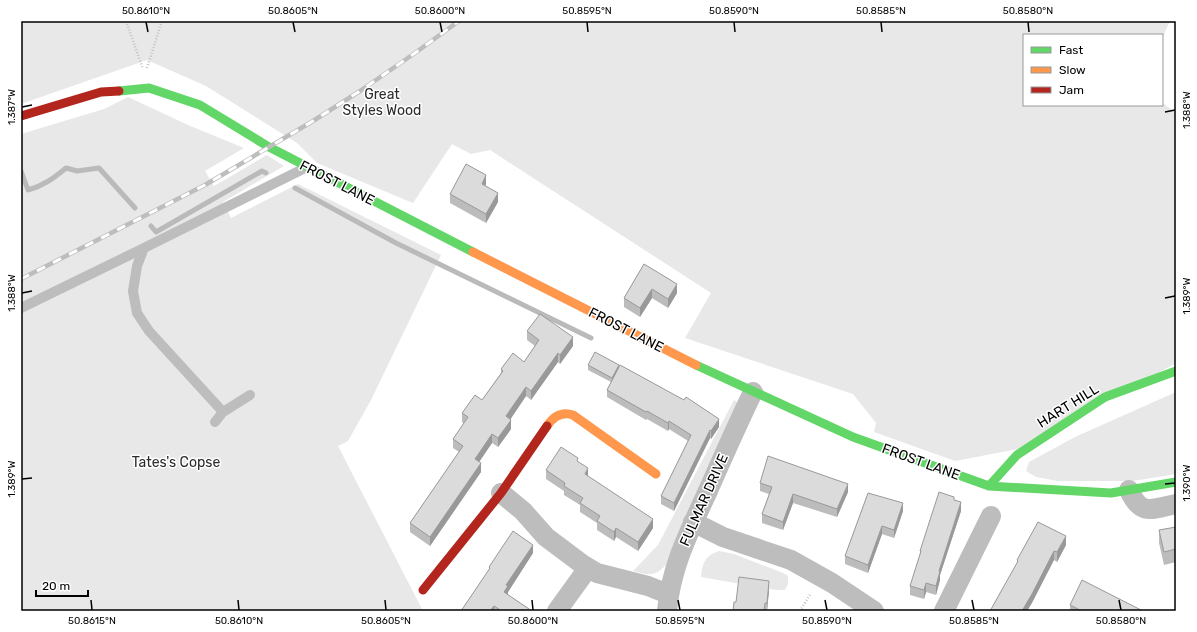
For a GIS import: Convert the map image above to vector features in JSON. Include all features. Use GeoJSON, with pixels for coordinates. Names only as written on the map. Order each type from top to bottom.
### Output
{"type":"FeatureCollection","features":[{"type":"Feature","properties":{"kind":"street"},"geometry":{"type":"LineString","coordinates":[[21,116],[101,92],[149,88]]}},
{"type":"Feature","properties":{"kind":"street","name":"FROST LANE"},"geometry":{"type":"LineString","coordinates":[[149,88],[200,105],[269,147],[307,167],[708,372],[853,437],[988,486],[1111,492],[1176,482]]}},
{"type":"Feature","properties":{"kind":"street","name":"HART HILL"},"geometry":{"type":"LineString","coordinates":[[988,486],[1017,455],[1105,397],[1176,371]]}},
{"type":"Feature","properties":{"kind":"street","name":"FULMAR DRIVE"},"geometry":{"type":"LineString","coordinates":[[667,602],[677,560],[752,392]]}},
{"type":"Feature","properties":{"kind":"street"},"geometry":{"type":"LineString","coordinates":[[423,590],[501,493],[555,416],[564,413],[573,415],[656,474]]}},
{"type":"Feature","properties":{"kind":"street"},"geometry":{"type":"LineString","coordinates":[[1129,490],[1134,501],[1142,508],[1150,509],[1176,504]]}},
{"type":"Feature","properties":{"kind":"street"},"geometry":{"type":"LineString","coordinates":[[501,493],[523,511],[546,537],[570,557],[597,572],[648,586],[667,602]]}},
{"type":"Feature","properties":{"kind":"street"},"geometry":{"type":"LineString","coordinates":[[944,611],[991,516]]}},
{"type":"Feature","properties":{"kind":"street"},"geometry":{"type":"LineString","coordinates":[[693,522],[723,537],[791,560],[832,583],[874,611]]}},
{"type":"Feature","properties":{"kind":"street"},"geometry":{"type":"LineString","coordinates":[[557,611],[588,568]]}},
{"type":"Feature","properties":{"kind":"lane"},"geometry":{"type":"LineString","coordinates":[[21,308],[307,167]]}},
{"type":"Feature","properties":{"kind":"lane"},"geometry":{"type":"LineString","coordinates":[[144,248],[137,266],[133,291],[137,313],[149,331],[223,412]]}},
{"type":"Feature","properties":{"kind":"lane"},"geometry":{"type":"LineString","coordinates":[[215,422],[223,412],[250,396]]}},
{"type":"Feature","properties":{"kind":"path"},"geometry":{"type":"LineString","coordinates":[[126,21],[149,88]]}},
{"type":"Feature","properties":{"kind":"path"},"geometry":{"type":"LineString","coordinates":[[149,88],[146,71],[162,21]]}},
{"type":"Feature","properties":{"kind":"green space","name":"Great Styles Wood"},"geometry":{"type":"Polygon","coordinates":[[[21,21],[1170,21],[1163,37],[1163,34],[1023,34],[1023,106],[1163,106],[1163,104],[1174,111],[1176,108],[1176,363],[1023,448],[955,461],[874,432],[876,423],[853,394],[685,338],[711,293],[490,150],[471,154],[452,144],[413,203],[317,163],[297,143],[206,86],[147,60],[21,104],[21,21]]]}},
{"type":"Feature","properties":{"kind":"green space","name":"Tates's Copse"},"geometry":{"type":"Polygon","coordinates":[[[128,97],[188,125],[244,148],[205,171],[214,186],[267,155],[284,166],[223,202],[231,218],[298,184],[441,255],[371,400],[348,441],[338,446],[423,611],[21,611],[21,134],[104,109],[128,97]]]}},
{"type":"Feature","properties":{"kind":"green space"},"geometry":{"type":"Polygon","coordinates":[[[1176,392],[1176,474],[1133,481],[1058,481],[1036,477],[1026,471],[1029,462],[1075,437],[1176,392]]]}},
{"type":"Feature","properties":{"kind":"green space"},"geometry":{"type":"Polygon","coordinates":[[[734,400],[741,404],[671,559],[655,573],[646,574],[633,571],[658,545],[734,400]]]}},
{"type":"Feature","properties":{"kind":"green space"},"geometry":{"type":"Polygon","coordinates":[[[719,551],[734,554],[783,573],[788,576],[788,584],[785,590],[776,590],[701,577],[707,558],[719,551]]]}},
{"type":"Feature","properties":{"kind":"building"},"geometry":{"type":"Polygon","coordinates":[[[466,164],[486,175],[482,184],[498,193],[486,214],[450,194],[466,164]]]}},
{"type":"Feature","properties":{"kind":"building"},"geometry":{"type":"Polygon","coordinates":[[[644,264],[677,284],[668,299],[652,289],[640,308],[624,298],[644,264]]]}},
{"type":"Feature","properties":{"kind":"building"},"geometry":{"type":"Polygon","coordinates":[[[540,314],[573,337],[560,355],[558,353],[531,391],[526,387],[506,416],[511,420],[498,438],[492,434],[475,459],[481,463],[430,537],[410,523],[463,446],[453,439],[468,417],[462,413],[475,395],[482,400],[503,371],[501,369],[513,353],[524,362],[539,340],[527,331],[540,314]]]}},
{"type":"Feature","properties":{"kind":"building"},"geometry":{"type":"Polygon","coordinates":[[[595,352],[619,365],[612,378],[588,365],[595,352]]]}},
{"type":"Feature","properties":{"kind":"building"},"geometry":{"type":"Polygon","coordinates":[[[620,365],[684,400],[686,397],[719,419],[711,431],[710,430],[674,503],[661,496],[691,435],[669,421],[668,423],[647,411],[646,412],[607,390],[620,365]]]}},
{"type":"Feature","properties":{"kind":"building"},"geometry":{"type":"Polygon","coordinates":[[[561,447],[578,458],[577,461],[588,468],[585,474],[653,519],[638,542],[616,528],[614,532],[597,521],[600,516],[580,503],[583,498],[564,486],[565,483],[546,470],[561,447]]]}},
{"type":"Feature","properties":{"kind":"building"},"geometry":{"type":"Polygon","coordinates":[[[768,456],[848,484],[837,509],[793,494],[783,522],[762,514],[772,487],[760,483],[768,456]]]}},
{"type":"Feature","properties":{"kind":"building"},"geometry":{"type":"Polygon","coordinates":[[[939,492],[954,497],[954,500],[961,502],[939,571],[936,586],[926,583],[924,590],[910,586],[939,492]]]}},
{"type":"Feature","properties":{"kind":"building"},"geometry":{"type":"Polygon","coordinates":[[[868,493],[903,503],[894,530],[882,526],[868,565],[845,556],[868,493]]]}},
{"type":"Feature","properties":{"kind":"building"},"geometry":{"type":"Polygon","coordinates":[[[1038,522],[1066,536],[1057,552],[1054,551],[1022,611],[990,611],[1018,561],[1017,560],[1038,522]]]}},
{"type":"Feature","properties":{"kind":"building"},"geometry":{"type":"Polygon","coordinates":[[[1176,527],[1176,549],[1164,552],[1159,530],[1176,527]]]}},
{"type":"Feature","properties":{"kind":"building"},"geometry":{"type":"Polygon","coordinates":[[[513,531],[533,545],[506,585],[508,586],[504,592],[532,611],[502,611],[494,606],[490,611],[461,611],[490,568],[489,567],[513,531]]]}},
{"type":"Feature","properties":{"kind":"building"},"geometry":{"type":"Polygon","coordinates":[[[739,577],[769,581],[767,603],[765,603],[764,611],[733,611],[734,602],[736,602],[739,577]]]}},
{"type":"Feature","properties":{"kind":"building"},"geometry":{"type":"Polygon","coordinates":[[[1082,580],[1143,611],[1082,611],[1070,605],[1082,580]]]}},
{"type":"Feature","properties":{"kind":"waterway"},"geometry":{"type":"LineString","coordinates":[[21,171],[28,190],[48,181],[66,168],[77,171],[99,168],[135,208]]}},
{"type":"Feature","properties":{"kind":"waterway"},"geometry":{"type":"LineString","coordinates":[[151,226],[156,232],[262,171],[266,173]]}},
{"type":"Feature","properties":{"kind":"waterway"},"geometry":{"type":"LineString","coordinates":[[295,188],[396,243],[591,338]]}},
{"type":"Feature","properties":{"kind":"railway"},"geometry":{"type":"LineString","coordinates":[[21,279],[205,185],[313,121],[360,91],[459,21]]}},
{"type":"Feature","properties":{"kind":"traffic: fast"},"geometry":{"type":"LineString","coordinates":[[119,91],[149,88],[200,105],[269,147],[473,252]]}},
{"type":"Feature","properties":{"kind":"traffic: fast"},"geometry":{"type":"LineString","coordinates":[[696,365],[853,437],[989,486],[1111,493],[1176,482]]}},
{"type":"Feature","properties":{"kind":"traffic: fast"},"geometry":{"type":"LineString","coordinates":[[989,486],[1017,455],[1105,397],[1176,371]]}},
{"type":"Feature","properties":{"kind":"traffic: slow"},"geometry":{"type":"LineString","coordinates":[[473,252],[696,365]]}},
{"type":"Feature","properties":{"kind":"traffic: slow"},"geometry":{"type":"LineString","coordinates":[[547,426],[552,420],[561,414],[573,415],[656,474]]}},
{"type":"Feature","properties":{"kind":"traffic: jam"},"geometry":{"type":"LineString","coordinates":[[21,116],[101,92],[119,91]]}},
{"type":"Feature","properties":{"kind":"traffic: jam"},"geometry":{"type":"LineString","coordinates":[[423,590],[501,493],[547,426]]}}]}
